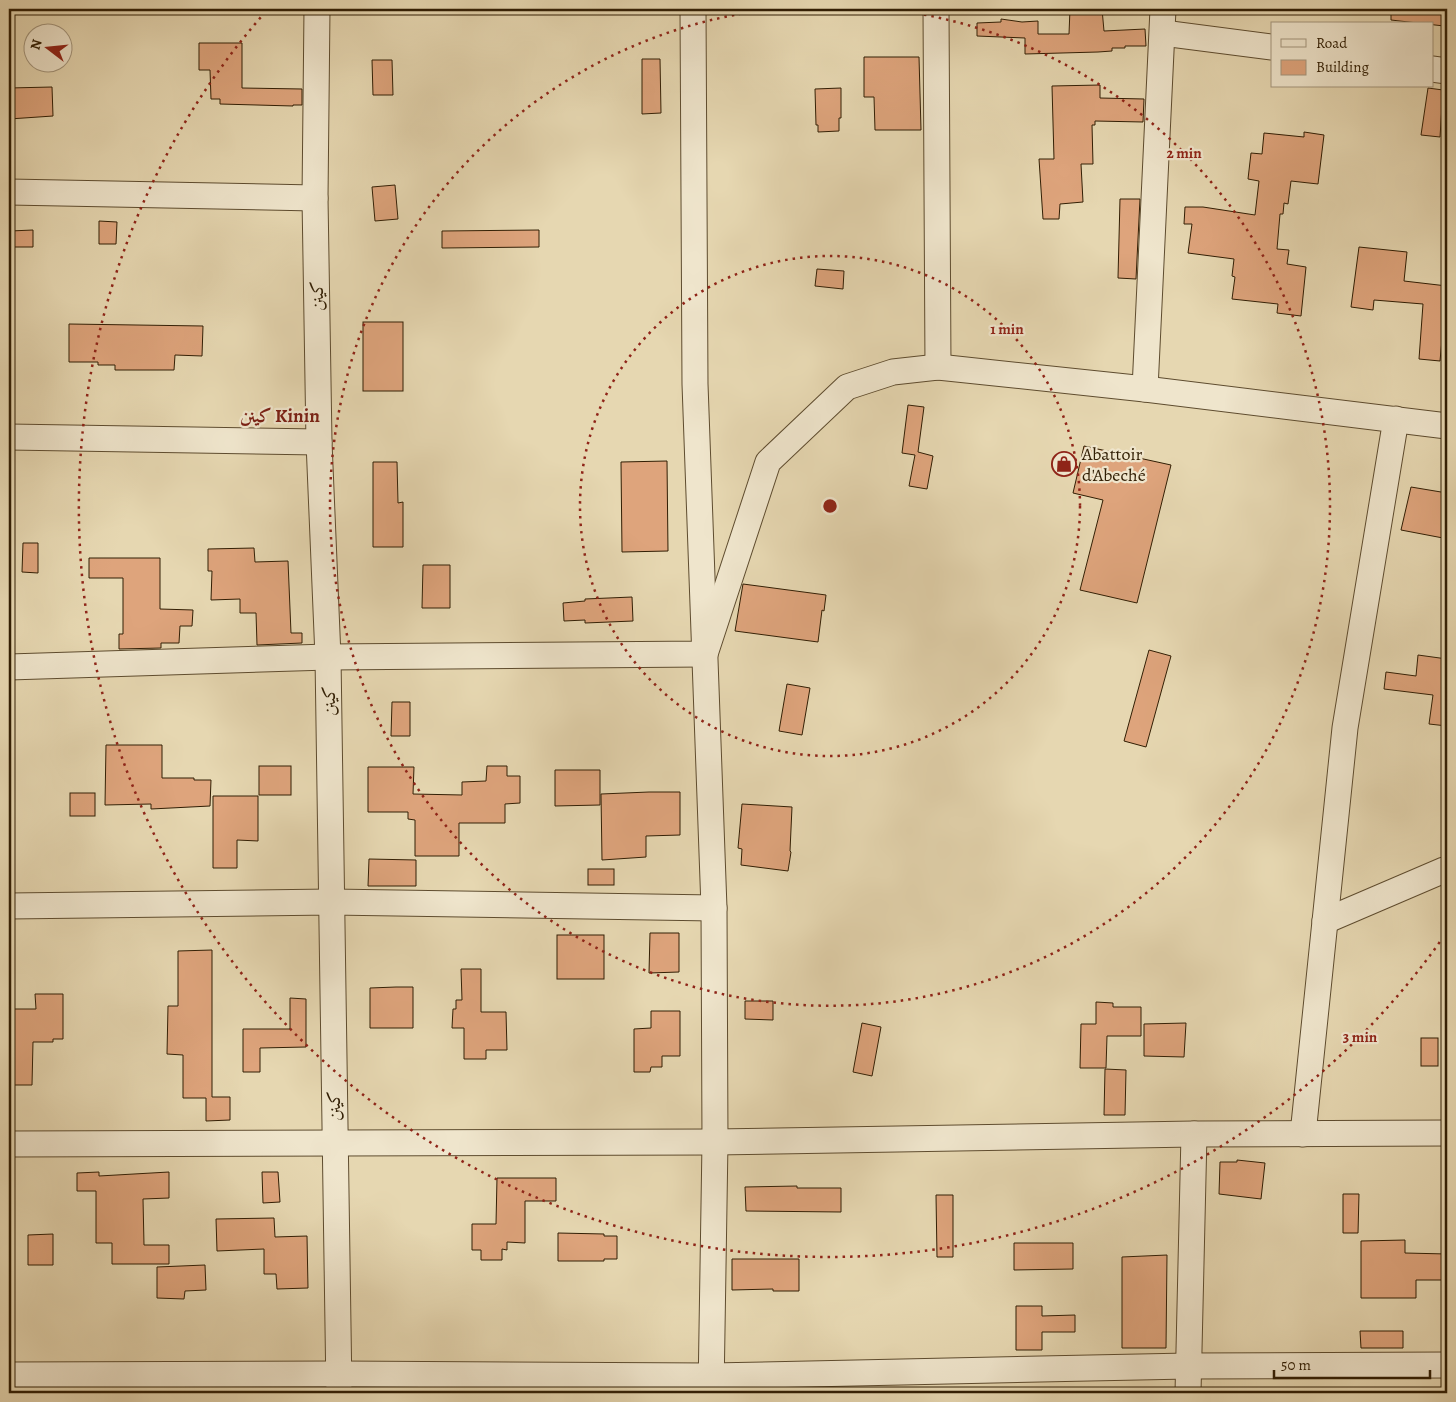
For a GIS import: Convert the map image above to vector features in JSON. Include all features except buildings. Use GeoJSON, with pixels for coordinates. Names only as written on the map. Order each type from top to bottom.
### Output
{"type":"FeatureCollection","features":[{"type":"Feature","properties":{"kind":"street","name":"كينن"},"geometry":{"type":"LineString","coordinates":[[317,9],[315,198],[319,442],[328,657],[339,1384]]}},
{"type":"Feature","properties":{"kind":"street"},"geometry":{"type":"LineString","coordinates":[[693,9],[695,384],[714,908],[715,1142],[711,1385]]}},
{"type":"Feature","properties":{"kind":"street"},"geometry":{"type":"LineString","coordinates":[[936,9],[938,367]]}},
{"type":"Feature","properties":{"kind":"street"},"geometry":{"type":"LineString","coordinates":[[1145,389],[1163,21],[1271,48]]}},
{"type":"Feature","properties":{"kind":"street"},"geometry":{"type":"LineString","coordinates":[[1434,69],[1447,71]]}},
{"type":"Feature","properties":{"kind":"street"},"geometry":{"type":"LineString","coordinates":[[9,192],[315,198]]}},
{"type":"Feature","properties":{"kind":"street"},"geometry":{"type":"LineString","coordinates":[[705,654],[768,462],[847,387],[893,372],[938,367],[1145,389],[1447,426]]}},
{"type":"Feature","properties":{"kind":"street"},"geometry":{"type":"LineString","coordinates":[[1303,1134],[1345,728],[1396,419]]}},
{"type":"Feature","properties":{"kind":"street"},"geometry":{"type":"LineString","coordinates":[[9,437],[319,442]]}},
{"type":"Feature","properties":{"kind":"street"},"geometry":{"type":"LineString","coordinates":[[9,667],[328,657],[705,654]]}},
{"type":"Feature","properties":{"kind":"street"},"geometry":{"type":"LineString","coordinates":[[1325,921],[1444,870],[1447,874]]}},
{"type":"Feature","properties":{"kind":"street"},"geometry":{"type":"LineString","coordinates":[[9,906],[331,902],[714,908]]}},
{"type":"Feature","properties":{"kind":"street"},"geometry":{"type":"LineString","coordinates":[[9,1144],[715,1142],[1194,1134],[1447,1133]]}},
{"type":"Feature","properties":{"kind":"street"},"geometry":{"type":"LineString","coordinates":[[1188,1393],[1194,1134]]}},
{"type":"Feature","properties":{"kind":"street"},"geometry":{"type":"LineString","coordinates":[[9,1375],[87,1384],[711,1385],[1188,1366],[1447,1365]]}},
{"type":"Feature","properties":{"kind":"place","name":"Abattoir d'Abeché"},"geometry":{"type":"Point","coordinates":[1064,464]}},
{"type":"Feature","properties":{"kind":"district","name":"كينن Kinin"},"geometry":{"type":"Point","coordinates":[280,416]}}]}
